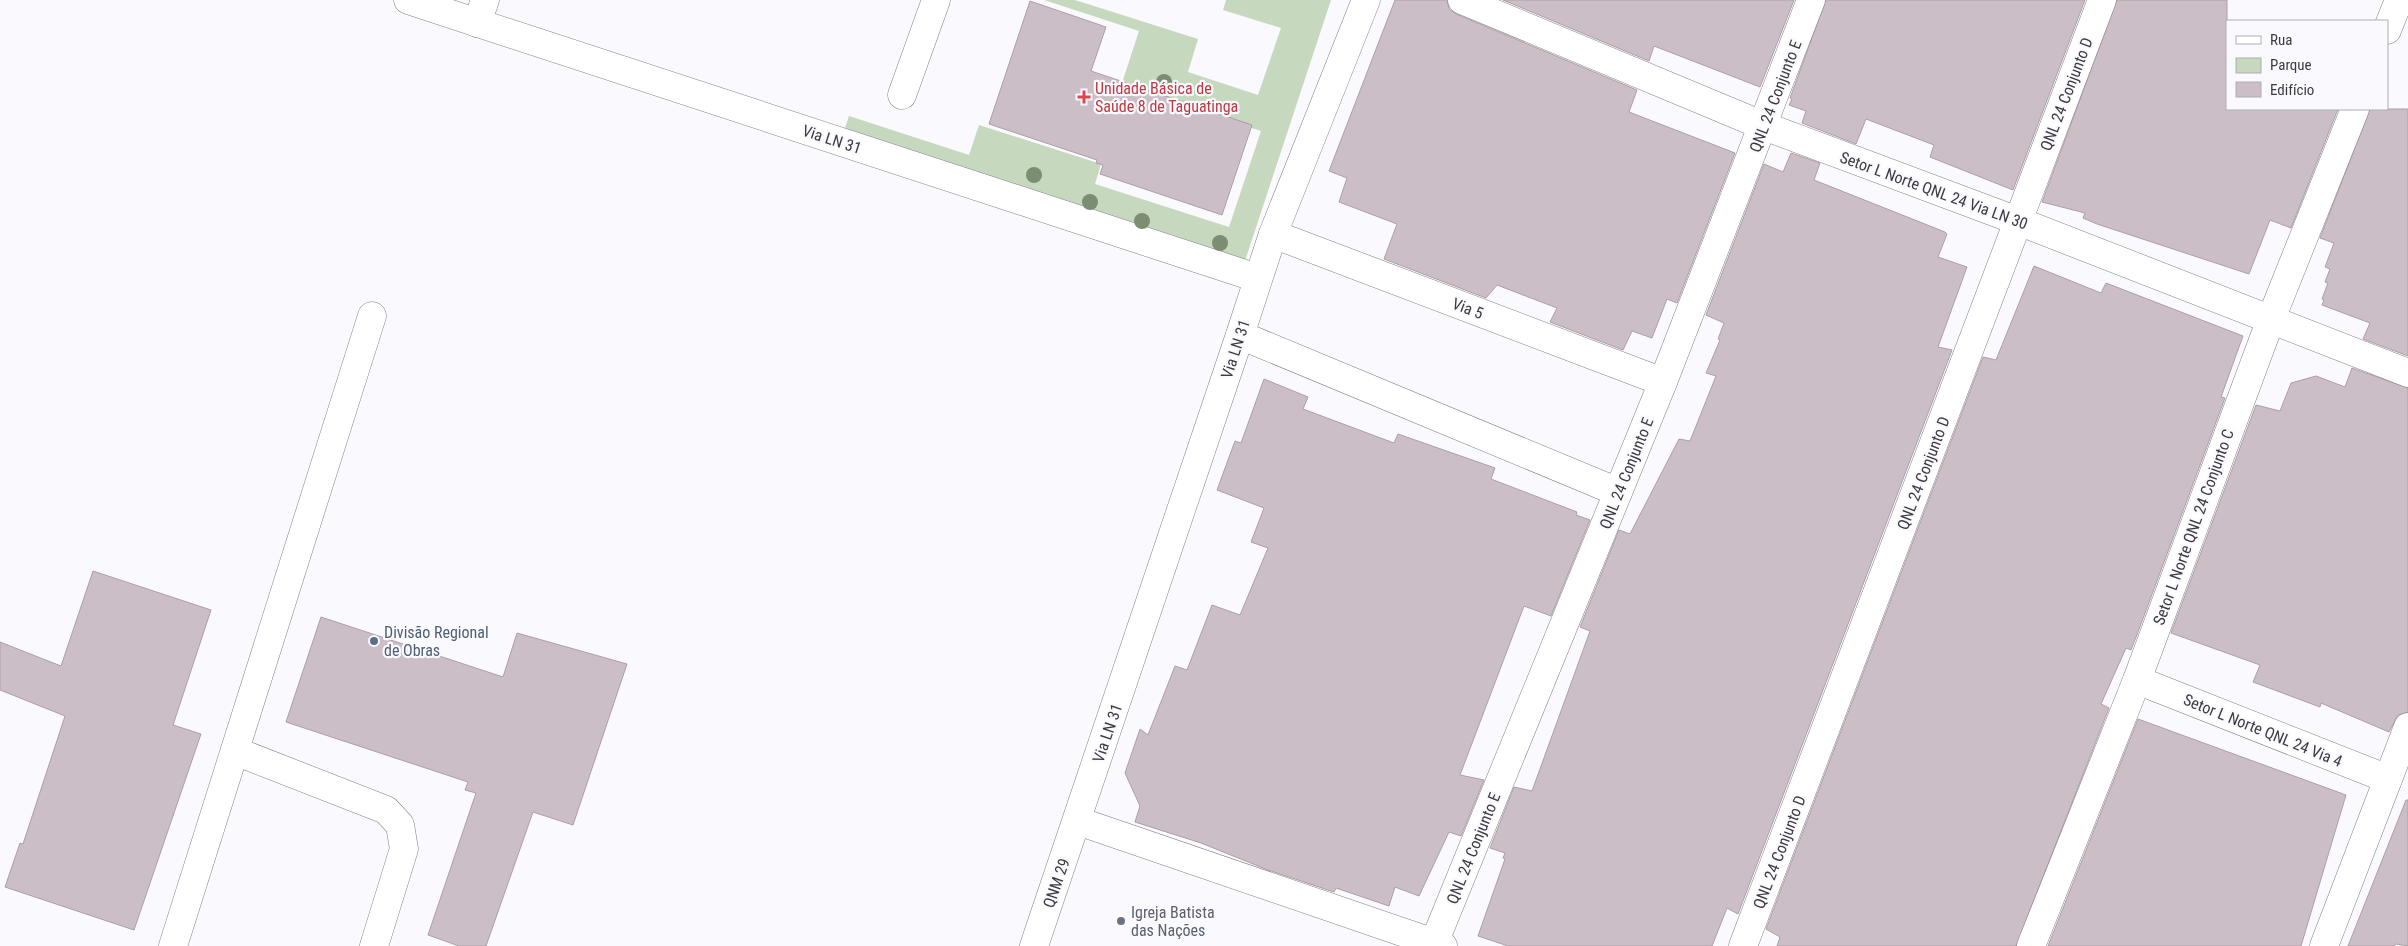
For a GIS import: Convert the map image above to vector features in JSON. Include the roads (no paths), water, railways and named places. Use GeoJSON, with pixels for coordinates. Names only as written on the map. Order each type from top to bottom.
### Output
{"type":"FeatureCollection","features":[{"type":"Feature","properties":{"kind":"street","name":"Via LN 31"},"geometry":{"type":"LineString","coordinates":[[408,0],[481,11],[1257,278]]}},
{"type":"Feature","properties":{"kind":"street"},"geometry":{"type":"LineString","coordinates":[[902,95],[936,0]]}},
{"type":"Feature","properties":{"kind":"street","name":"Via LN 31"},"geometry":{"type":"LineString","coordinates":[[1078,821],[1240,336],[1257,278],[1366,0]]}},
{"type":"Feature","properties":{"kind":"street","name":"Setor L Norte QNL 24 Via LN 30"},"geometry":{"type":"LineString","coordinates":[[1462,0],[1764,126],[2018,221],[2408,373]]}},
{"type":"Feature","properties":{"kind":"street","name":"QNL 24 Conjunto E"},"geometry":{"type":"LineString","coordinates":[[1439,944],[1764,126],[1811,0]]}},
{"type":"Feature","properties":{"kind":"street","name":"QNL 24 Conjunto D"},"geometry":{"type":"LineString","coordinates":[[1743,946],[2102,0]]}},
{"type":"Feature","properties":{"kind":"street"},"geometry":{"type":"LineString","coordinates":[[2388,29],[2399,0]]}},
{"type":"Feature","properties":{"kind":"street"},"geometry":{"type":"LineString","coordinates":[[2388,32],[2408,42]]}},
{"type":"Feature","properties":{"kind":"street","name":"Setor L Norte QNL 24 Conjunto C"},"geometry":{"type":"LineString","coordinates":[[2031,946],[2137,680],[2270,318],[2355,110]]}},
{"type":"Feature","properties":{"kind":"street","name":"Via 5"},"geometry":{"type":"LineString","coordinates":[[1273,234],[1663,382]]}},
{"type":"Feature","properties":{"kind":"street"},"geometry":{"type":"LineString","coordinates":[[173,946],[372,316]]}},
{"type":"Feature","properties":{"kind":"street"},"geometry":{"type":"LineString","coordinates":[[1240,336],[1618,492]]}},
{"type":"Feature","properties":{"kind":"street","name":"Setor L Norte QNL 24 Via 4"},"geometry":{"type":"LineString","coordinates":[[2137,680],[2388,779]]}},
{"type":"Feature","properties":{"kind":"street"},"geometry":{"type":"LineString","coordinates":[[2324,946],[2408,727]]}},
{"type":"Feature","properties":{"kind":"street"},"geometry":{"type":"LineString","coordinates":[[235,751],[386,810],[400,825],[404,849],[374,946]]}},
{"type":"Feature","properties":{"kind":"street"},"geometry":{"type":"LineString","coordinates":[[1078,821],[1439,944]]}},
{"type":"Feature","properties":{"kind":"street","name":"QNM 29"},"geometry":{"type":"LineString","coordinates":[[1034,946],[1078,821]]}},
{"type":"Feature","properties":{"kind":"place","name":"Unidade Básica de Saúde 8 de Taguatinga"},"geometry":{"type":"Point","coordinates":[1084,97]}},
{"type":"Feature","properties":{"kind":"place","name":"Divisão Regional de Obras"},"geometry":{"type":"Point","coordinates":[374,641]}},
{"type":"Feature","properties":{"kind":"place","name":"Igreja Batista das Nações"},"geometry":{"type":"Point","coordinates":[1121,921]}}]}
